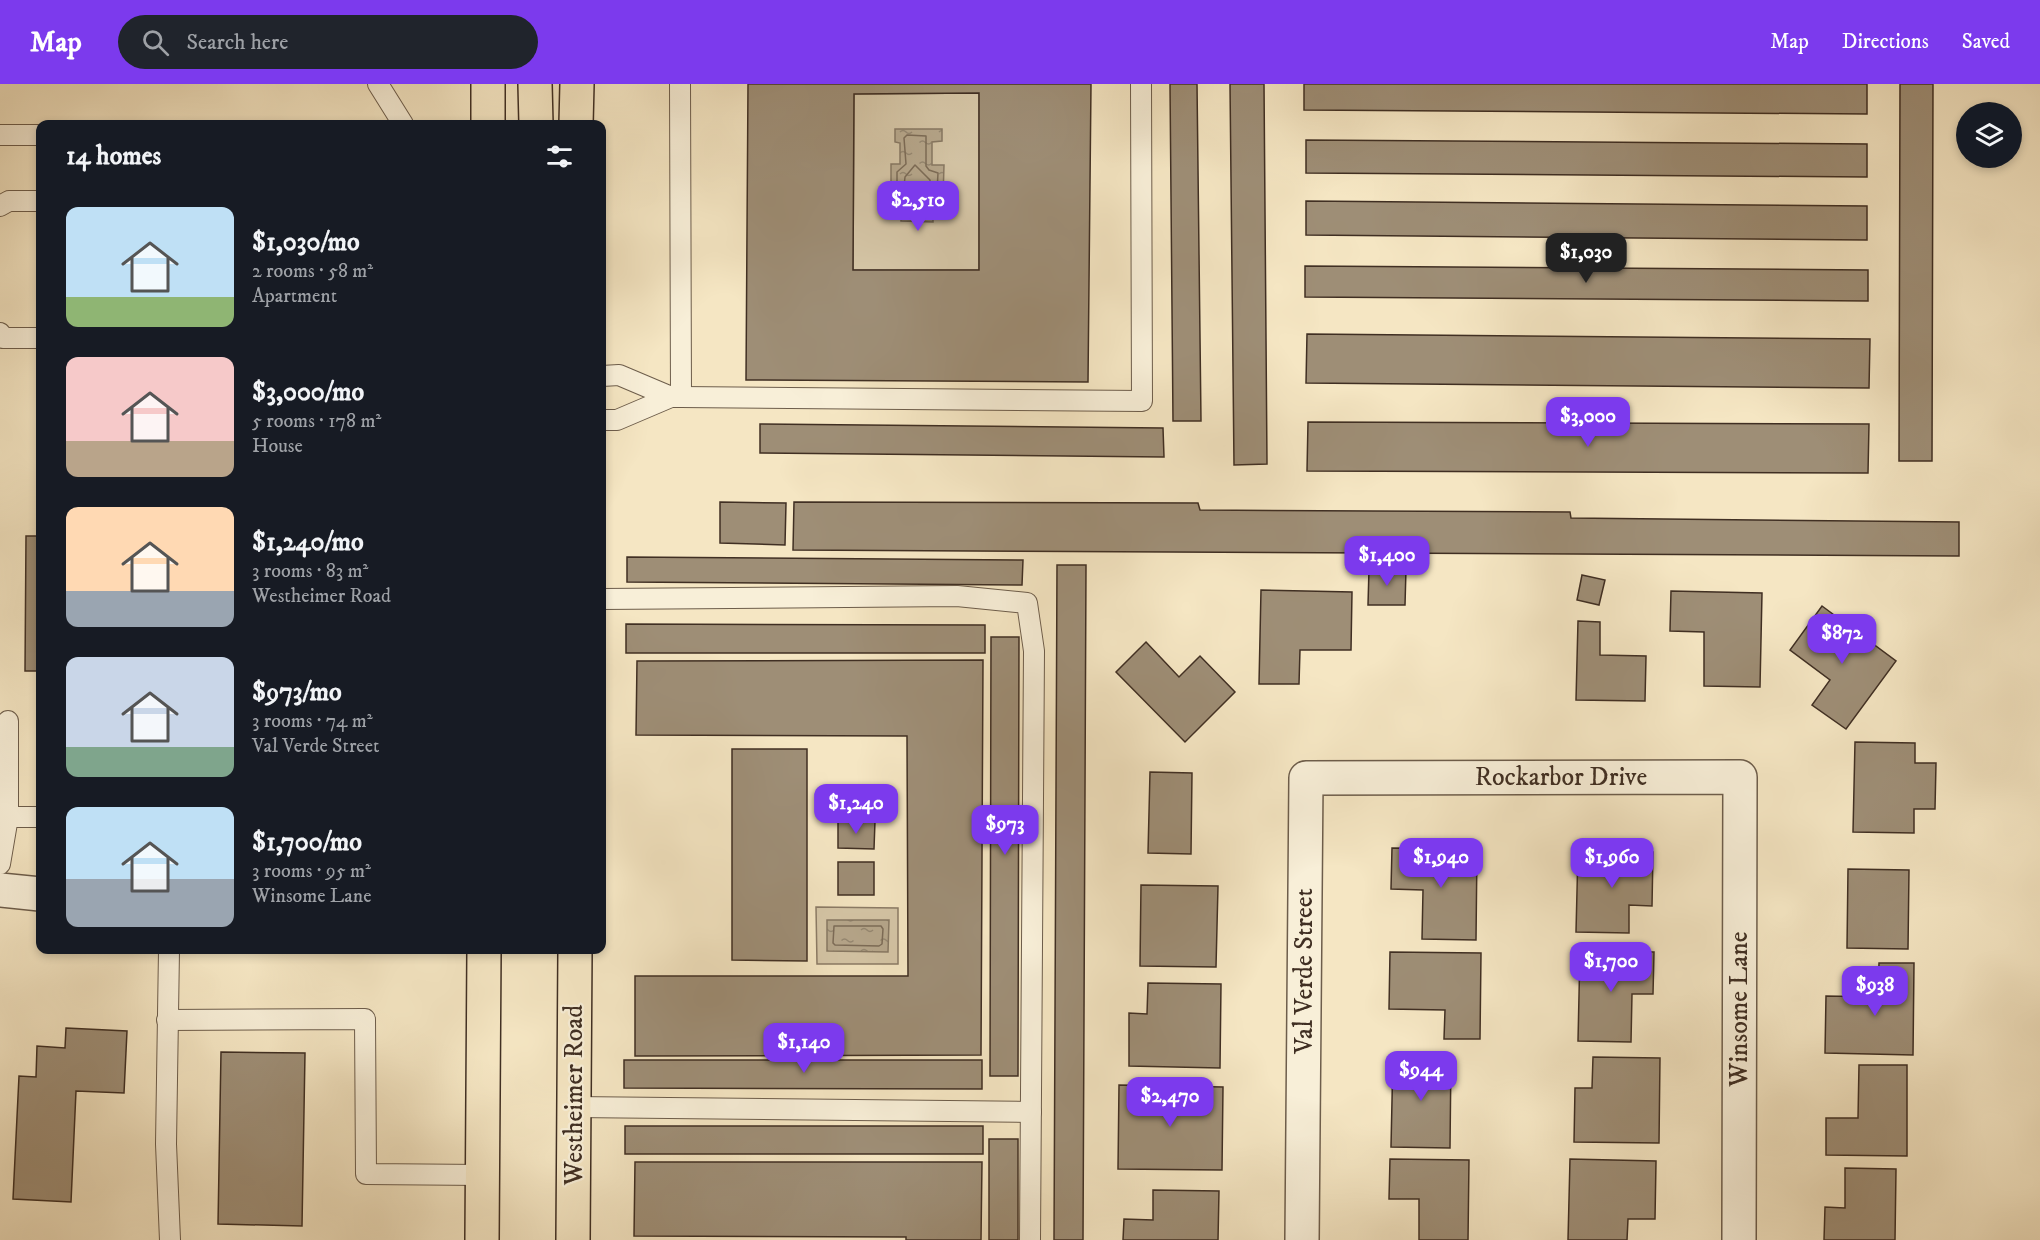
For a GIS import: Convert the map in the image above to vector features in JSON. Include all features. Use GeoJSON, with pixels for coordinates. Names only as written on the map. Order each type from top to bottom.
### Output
{"type":"FeatureCollection","features":[{"type":"Feature","properties":{"kind":"main road"},"geometry":{"type":"LineString","coordinates":[[488,84],[488,120]]}},
{"type":"Feature","properties":{"kind":"main road"},"geometry":{"type":"LineString","coordinates":[[535,84],[536,120]]}},
{"type":"Feature","properties":{"kind":"main road"},"geometry":{"type":"LineString","coordinates":[[576,120],[577,84]]}},
{"type":"Feature","properties":{"kind":"main road"},"geometry":{"type":"LineString","coordinates":[[482,1240],[484,954]]}},
{"type":"Feature","properties":{"kind":"main road","name":"Westheimer Road"},"geometry":{"type":"LineString","coordinates":[[573,1240],[575,954]]}},
{"type":"Feature","properties":{"kind":"street","name":"Rockarbor Drive"},"geometry":{"type":"LineString","coordinates":[[1383,778],[1740,777]]}},
{"type":"Feature","properties":{"kind":"street","name":"Winsome Lane"},"geometry":{"type":"LineString","coordinates":[[1739,1240],[1740,777]]}},
{"type":"Feature","properties":{"kind":"street","name":"Val Verde Street"},"geometry":{"type":"LineString","coordinates":[[1302,1240],[1306,778],[1383,778]]}},
{"type":"Feature","properties":{"kind":"street"},"geometry":{"type":"LineString","coordinates":[[0,890],[36,894]]}},
{"type":"Feature","properties":{"kind":"lane"},"geometry":{"type":"LineString","coordinates":[[378,84],[400,120]]}},
{"type":"Feature","properties":{"kind":"lane"},"geometry":{"type":"LineString","coordinates":[[676,397],[680,84]]}},
{"type":"Feature","properties":{"kind":"lane"},"geometry":{"type":"LineString","coordinates":[[606,376],[619,375],[676,397],[1142,401],[1141,84]]}},
{"type":"Feature","properties":{"kind":"lane"},"geometry":{"type":"LineString","coordinates":[[0,135],[36,135]]}},
{"type":"Feature","properties":{"kind":"lane"},"geometry":{"type":"LineString","coordinates":[[0,206],[9,201],[36,201]]}},
{"type":"Feature","properties":{"kind":"lane"},"geometry":{"type":"LineString","coordinates":[[0,333],[3,338],[36,338]]}},
{"type":"Feature","properties":{"kind":"lane"},"geometry":{"type":"LineString","coordinates":[[606,420],[617,420],[676,397]]}},
{"type":"Feature","properties":{"kind":"lane"},"geometry":{"type":"LineString","coordinates":[[606,599],[957,596],[1027,603],[1034,651],[1030,1240]]}},
{"type":"Feature","properties":{"kind":"lane"},"geometry":{"type":"LineString","coordinates":[[0,864],[8,817],[8,721]]}},
{"type":"Feature","properties":{"kind":"lane"},"geometry":{"type":"LineString","coordinates":[[8,817],[36,817]]}},
{"type":"Feature","properties":{"kind":"lane"},"geometry":{"type":"LineString","coordinates":[[169,954],[166,1144],[170,1240]]}},
{"type":"Feature","properties":{"kind":"lane"},"geometry":{"type":"LineString","coordinates":[[167,1020],[365,1019],[366,1174],[482,1175]]}},
{"type":"Feature","properties":{"kind":"lane"},"geometry":{"type":"LineString","coordinates":[[574,1107],[1031,1112]]}},
{"type":"Feature","properties":{"kind":"shaded area"},"geometry":{"type":"Polygon","coordinates":[[[979,93],[979,270],[853,270],[854,94],[979,93]]]}},
{"type":"Feature","properties":{"kind":"shaded area"},"geometry":{"type":"Polygon","coordinates":[[[816,907],[898,908],[898,964],[817,964],[816,907]]]}},
{"type":"Feature","properties":{"kind":"water"},"geometry":{"type":"Polygon","coordinates":[[[895,129],[942,129],[942,141],[932,142],[932,165],[944,165],[943,199],[933,199],[933,222],[901,221],[901,200],[891,200],[891,164],[900,164],[900,143],[895,142],[895,129]]]}},
{"type":"Feature","properties":{"kind":"water"},"geometry":{"type":"Polygon","coordinates":[[[827,920],[889,920],[888,952],[827,951],[827,920]]]}},
{"type":"Feature","properties":{"kind":"building"},"geometry":{"type":"Polygon","coordinates":[[[748,84],[1091,84],[1088,382],[746,380],[748,84]],[[979,93],[854,94],[853,270],[979,270],[979,93]]]}},
{"type":"Feature","properties":{"kind":"building"},"geometry":{"type":"Polygon","coordinates":[[[1170,84],[1197,84],[1201,421],[1173,421],[1170,84]]]}},
{"type":"Feature","properties":{"kind":"building"},"geometry":{"type":"Polygon","coordinates":[[[1230,84],[1264,84],[1267,464],[1234,465],[1230,84]]]}},
{"type":"Feature","properties":{"kind":"building"},"geometry":{"type":"Polygon","coordinates":[[[1304,84],[1867,84],[1867,114],[1304,110],[1304,84]]]}},
{"type":"Feature","properties":{"kind":"building"},"geometry":{"type":"Polygon","coordinates":[[[1900,84],[1933,84],[1932,461],[1899,461],[1900,84]]]}},
{"type":"Feature","properties":{"kind":"building"},"geometry":{"type":"Polygon","coordinates":[[[1306,140],[1867,144],[1867,177],[1306,173],[1306,140]]]}},
{"type":"Feature","properties":{"kind":"building"},"geometry":{"type":"Polygon","coordinates":[[[1306,201],[1867,206],[1867,240],[1306,235],[1306,201]]]}},
{"type":"Feature","properties":{"kind":"building"},"geometry":{"type":"Polygon","coordinates":[[[1305,266],[1868,270],[1868,301],[1305,297],[1305,266]]]}},
{"type":"Feature","properties":{"kind":"building"},"geometry":{"type":"Polygon","coordinates":[[[1307,334],[1870,339],[1869,388],[1306,383],[1307,334]]]}},
{"type":"Feature","properties":{"kind":"building"},"geometry":{"type":"Polygon","coordinates":[[[1308,422],[1869,424],[1868,473],[1307,471],[1308,422]]]}},
{"type":"Feature","properties":{"kind":"building"},"geometry":{"type":"Polygon","coordinates":[[[760,424],[1163,428],[1164,457],[760,453],[760,424]]]}},
{"type":"Feature","properties":{"kind":"building"},"geometry":{"type":"Polygon","coordinates":[[[720,502],[786,503],[785,545],[720,543],[720,502]]]}},
{"type":"Feature","properties":{"kind":"building"},"geometry":{"type":"Polygon","coordinates":[[[794,502],[1198,503],[1200,510],[1570,512],[1571,518],[1959,522],[1959,556],[793,550],[794,502]]]}},
{"type":"Feature","properties":{"kind":"building"},"geometry":{"type":"Polygon","coordinates":[[[26,536],[36,536],[36,671],[25,671],[26,536]]]}},
{"type":"Feature","properties":{"kind":"building"},"geometry":{"type":"Polygon","coordinates":[[[627,557],[1023,560],[1022,585],[627,582],[627,557]]]}},
{"type":"Feature","properties":{"kind":"building"},"geometry":{"type":"Polygon","coordinates":[[[1057,565],[1086,565],[1083,1240],[1054,1240],[1057,565]]]}},
{"type":"Feature","properties":{"kind":"building"},"geometry":{"type":"Polygon","coordinates":[[[1369,569],[1406,569],[1405,605],[1368,605],[1369,569]]]}},
{"type":"Feature","properties":{"kind":"building"},"geometry":{"type":"Polygon","coordinates":[[[1582,575],[1605,580],[1599,605],[1577,600],[1582,575]]]}},
{"type":"Feature","properties":{"kind":"building"},"geometry":{"type":"Polygon","coordinates":[[[1261,590],[1352,592],[1351,650],[1300,650],[1299,684],[1259,684],[1261,590]]]}},
{"type":"Feature","properties":{"kind":"building"},"geometry":{"type":"Polygon","coordinates":[[[1671,591],[1762,593],[1760,687],[1704,686],[1704,632],[1670,631],[1671,591]]]}},
{"type":"Feature","properties":{"kind":"building"},"geometry":{"type":"Polygon","coordinates":[[[1822,606],[1896,661],[1846,729],[1812,705],[1830,680],[1790,650],[1822,606]]]}},
{"type":"Feature","properties":{"kind":"building"},"geometry":{"type":"Polygon","coordinates":[[[1578,621],[1600,622],[1600,655],[1646,656],[1645,701],[1576,700],[1578,621]]]}},
{"type":"Feature","properties":{"kind":"building"},"geometry":{"type":"Polygon","coordinates":[[[626,624],[985,625],[985,653],[626,653],[626,624]]]}},
{"type":"Feature","properties":{"kind":"building"},"geometry":{"type":"Polygon","coordinates":[[[991,637],[1019,637],[1018,1076],[990,1076],[991,637]]]}},
{"type":"Feature","properties":{"kind":"building"},"geometry":{"type":"Polygon","coordinates":[[[1146,642],[1179,677],[1200,656],[1235,692],[1185,742],[1116,672],[1146,642]]]}},
{"type":"Feature","properties":{"kind":"building"},"geometry":{"type":"Polygon","coordinates":[[[983,660],[981,1055],[635,1056],[635,976],[908,976],[907,736],[636,735],[637,661],[983,660]]]}},
{"type":"Feature","properties":{"kind":"building"},"geometry":{"type":"Polygon","coordinates":[[[1855,742],[1915,743],[1915,763],[1936,763],[1935,809],[1914,809],[1914,833],[1853,832],[1855,742]]]}},
{"type":"Feature","properties":{"kind":"building"},"geometry":{"type":"Polygon","coordinates":[[[732,749],[807,749],[807,961],[732,960],[732,749]]]}},
{"type":"Feature","properties":{"kind":"building"},"geometry":{"type":"Polygon","coordinates":[[[1150,772],[1192,773],[1191,854],[1148,853],[1150,772]]]}},
{"type":"Feature","properties":{"kind":"building"},"geometry":{"type":"Polygon","coordinates":[[[838,821],[875,821],[874,849],[838,848],[838,821]]]}},
{"type":"Feature","properties":{"kind":"building"},"geometry":{"type":"Polygon","coordinates":[[[1392,848],[1477,849],[1476,940],[1422,939],[1423,890],[1391,889],[1392,848]]]}},
{"type":"Feature","properties":{"kind":"building"},"geometry":{"type":"Polygon","coordinates":[[[1578,851],[1653,852],[1652,906],[1629,905],[1629,933],[1576,932],[1578,851]]]}},
{"type":"Feature","properties":{"kind":"building"},"geometry":{"type":"Polygon","coordinates":[[[838,862],[874,862],[874,895],[838,895],[838,862]]]}},
{"type":"Feature","properties":{"kind":"building"},"geometry":{"type":"Polygon","coordinates":[[[1848,869],[1909,870],[1908,949],[1847,948],[1848,869]]]}},
{"type":"Feature","properties":{"kind":"building"},"geometry":{"type":"Polygon","coordinates":[[[1141,885],[1218,886],[1216,967],[1140,966],[1141,885]]]}},
{"type":"Feature","properties":{"kind":"building"},"geometry":{"type":"Polygon","coordinates":[[[1580,951],[1654,952],[1653,994],[1632,994],[1631,1042],[1578,1041],[1580,951]]]}},
{"type":"Feature","properties":{"kind":"building"},"geometry":{"type":"Polygon","coordinates":[[[1390,952],[1481,953],[1480,1039],[1444,1039],[1445,1010],[1389,1009],[1390,952]]]}},
{"type":"Feature","properties":{"kind":"building"},"geometry":{"type":"Polygon","coordinates":[[[1879,963],[1914,963],[1913,1055],[1825,1053],[1826,996],[1878,997],[1879,963]]]}},
{"type":"Feature","properties":{"kind":"building"},"geometry":{"type":"Polygon","coordinates":[[[1148,983],[1221,984],[1220,1068],[1129,1066],[1129,1013],[1147,1014],[1148,983]]]}},
{"type":"Feature","properties":{"kind":"building"},"geometry":{"type":"Polygon","coordinates":[[[66,1028],[127,1031],[124,1093],[76,1091],[71,1202],[13,1199],[19,1076],[36,1077],[37,1046],[65,1048],[66,1028]]]}},
{"type":"Feature","properties":{"kind":"building"},"geometry":{"type":"Polygon","coordinates":[[[221,1052],[305,1053],[302,1226],[218,1224],[221,1052]]]}},
{"type":"Feature","properties":{"kind":"building"},"geometry":{"type":"Polygon","coordinates":[[[1393,1055],[1451,1056],[1450,1148],[1391,1147],[1393,1055]]]}},
{"type":"Feature","properties":{"kind":"building"},"geometry":{"type":"Polygon","coordinates":[[[1593,1057],[1660,1058],[1659,1143],[1574,1142],[1575,1088],[1592,1088],[1593,1057]]]}},
{"type":"Feature","properties":{"kind":"building"},"geometry":{"type":"Polygon","coordinates":[[[624,1060],[982,1060],[982,1089],[624,1088],[624,1060]]]}},
{"type":"Feature","properties":{"kind":"building"},"geometry":{"type":"Polygon","coordinates":[[[1859,1065],[1907,1065],[1907,1156],[1826,1155],[1826,1118],[1858,1118],[1859,1065]]]}},
{"type":"Feature","properties":{"kind":"building"},"geometry":{"type":"Polygon","coordinates":[[[1119,1085],[1223,1087],[1222,1170],[1118,1169],[1119,1085]]]}},
{"type":"Feature","properties":{"kind":"building"},"geometry":{"type":"Polygon","coordinates":[[[625,1126],[983,1126],[983,1154],[625,1154],[625,1126]]]}},
{"type":"Feature","properties":{"kind":"building"},"geometry":{"type":"Polygon","coordinates":[[[989,1139],[1018,1139],[1018,1240],[989,1240],[989,1139]]]}},
{"type":"Feature","properties":{"kind":"building"},"geometry":{"type":"Polygon","coordinates":[[[1390,1159],[1469,1160],[1468,1240],[1419,1240],[1419,1199],[1389,1199],[1390,1159]]]}},
{"type":"Feature","properties":{"kind":"building"},"geometry":{"type":"Polygon","coordinates":[[[1570,1159],[1656,1161],[1655,1219],[1628,1219],[1627,1240],[1568,1240],[1570,1159]]]}},
{"type":"Feature","properties":{"kind":"building"},"geometry":{"type":"Polygon","coordinates":[[[635,1162],[982,1162],[981,1240],[906,1240],[906,1237],[634,1236],[635,1162]]]}},
{"type":"Feature","properties":{"kind":"building"},"geometry":{"type":"Polygon","coordinates":[[[1845,1168],[1896,1169],[1895,1240],[1824,1240],[1825,1207],[1845,1208],[1845,1168]]]}},
{"type":"Feature","properties":{"kind":"building"},"geometry":{"type":"Polygon","coordinates":[[[1153,1190],[1219,1191],[1218,1240],[1123,1240],[1124,1219],[1153,1220],[1153,1190]]]}}]}
